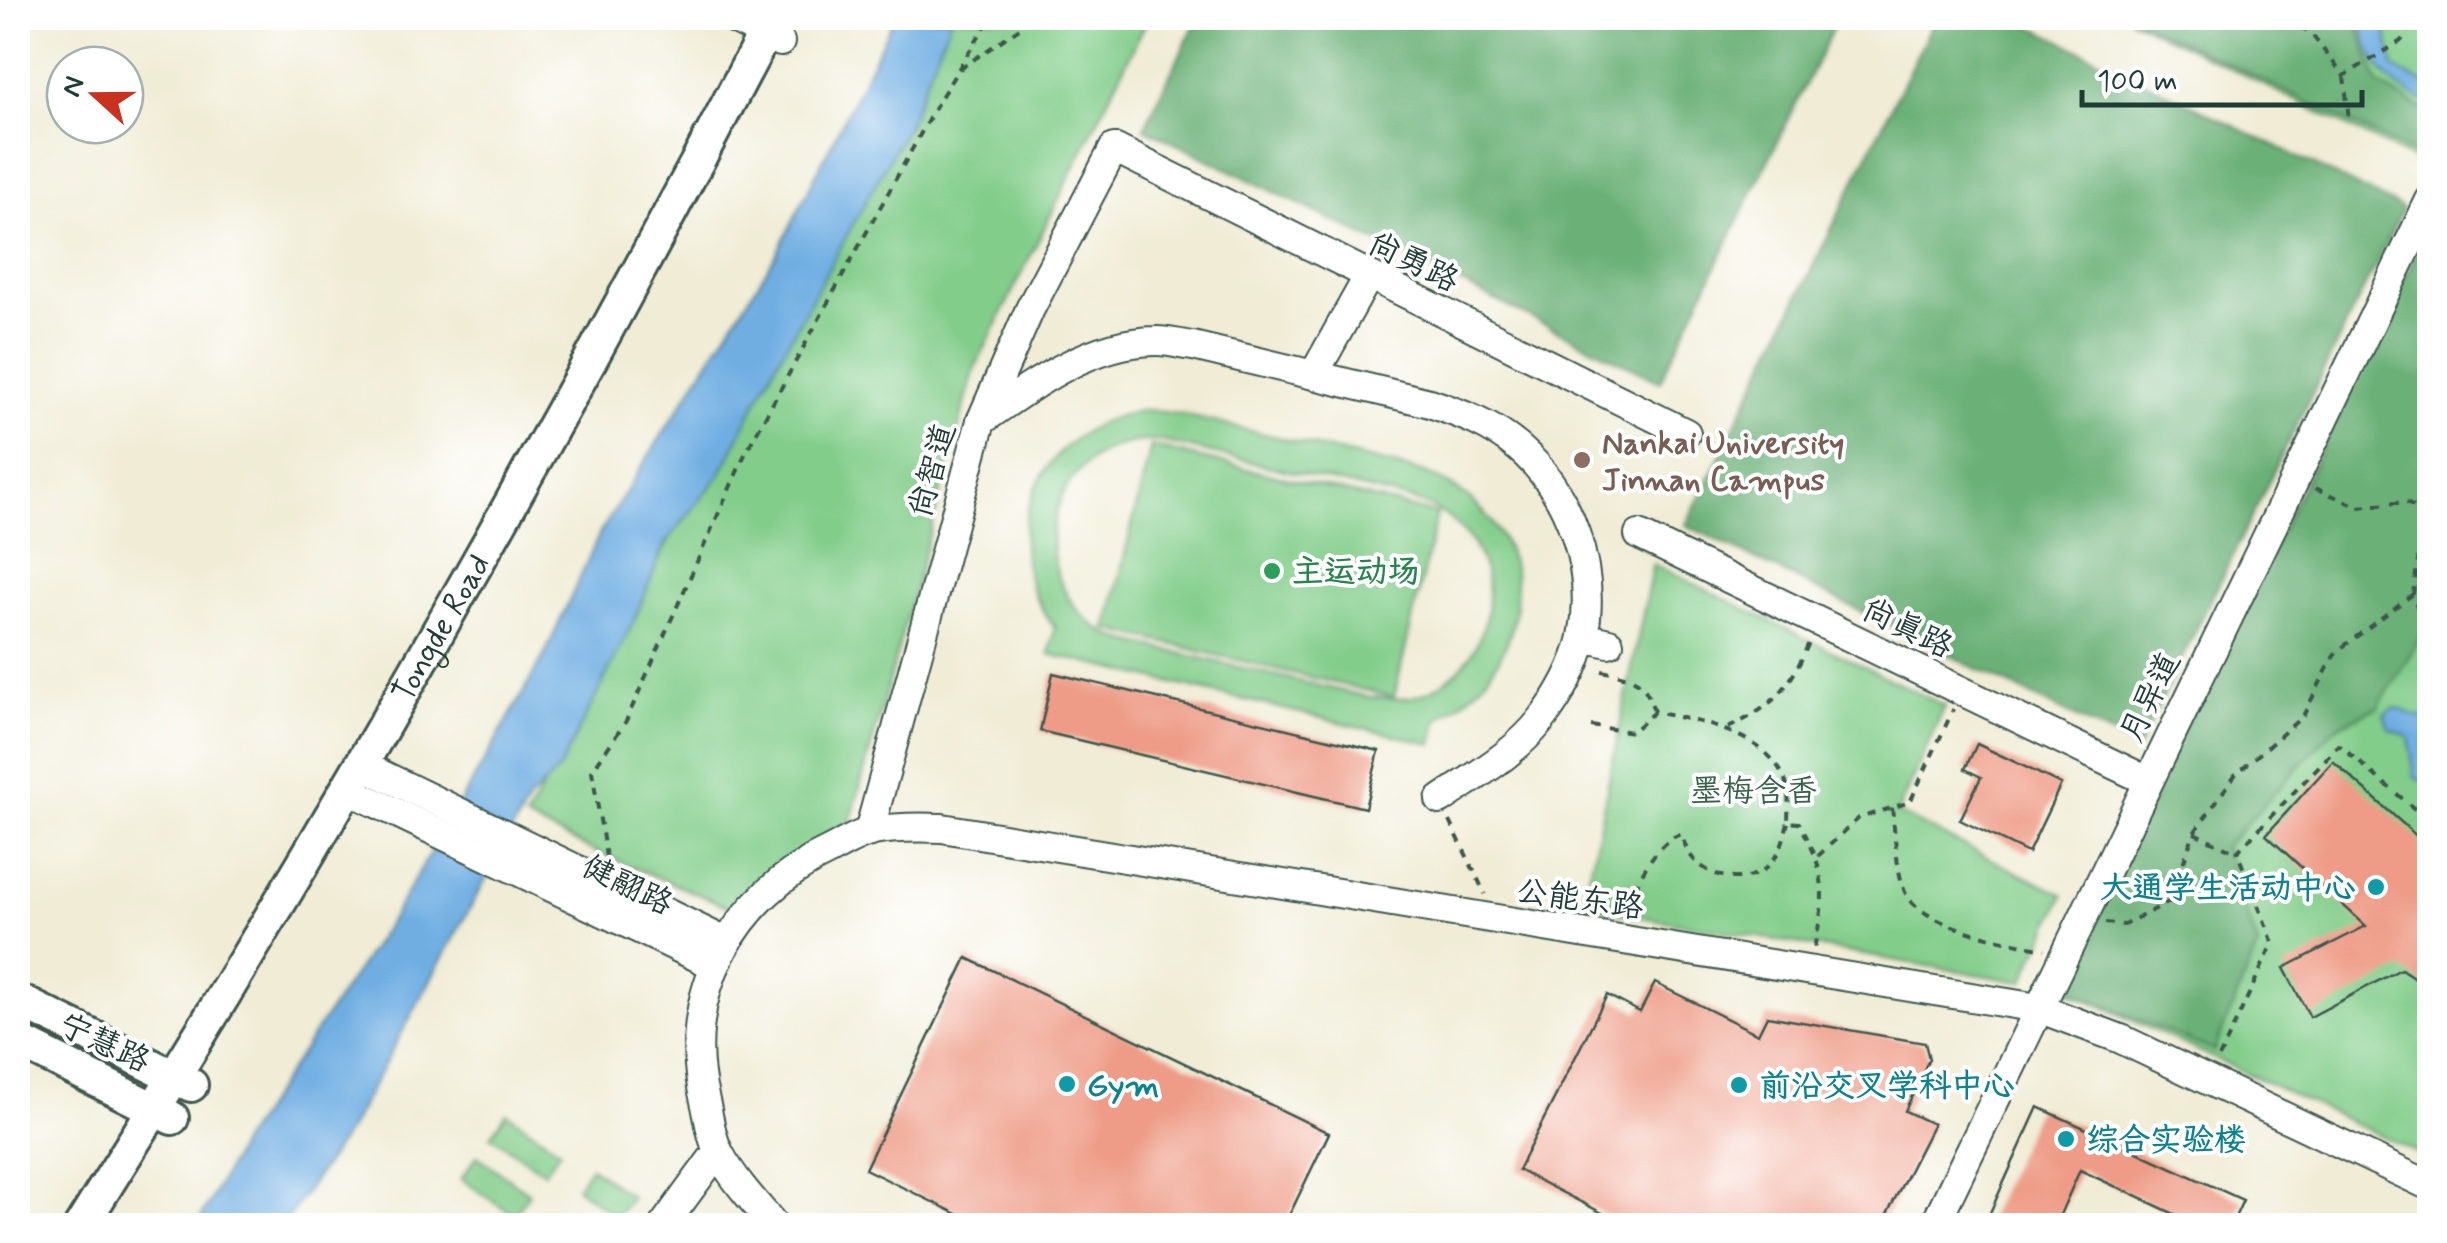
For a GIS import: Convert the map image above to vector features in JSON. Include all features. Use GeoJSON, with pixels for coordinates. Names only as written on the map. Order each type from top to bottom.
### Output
{"type":"FeatureCollection","features":[{"type":"Feature","properties":{"kind":"main road","name":"Tongde Road"},"geometry":{"type":"LineString","coordinates":[[102,1226],[163,1113],[363,782],[538,457],[780,25]]}},
{"type":"Feature","properties":{"kind":"main road","name":"宁慧路"},"geometry":{"type":"LineString","coordinates":[[18,1000],[183,1080]]}},
{"type":"Feature","properties":{"kind":"main road","name":"宁慧路"},"geometry":{"type":"LineString","coordinates":[[18,1041],[163,1113]]}},
{"type":"Feature","properties":{"kind":"main road","name":"Tongde Road"},"geometry":{"type":"LineString","coordinates":[[81,1226],[163,1113]]}},
{"type":"Feature","properties":{"kind":"street"},"geometry":{"type":"LineString","coordinates":[[731,18],[780,25]]}},
{"type":"Feature","properties":{"kind":"street","name":"尚勇路"},"geometry":{"type":"LineString","coordinates":[[1114,148],[1686,432]]}},
{"type":"Feature","properties":{"kind":"street","name":"尚智道"},"geometry":{"type":"LineString","coordinates":[[869,832],[981,421],[1030,309],[1114,148]]}},
{"type":"Feature","properties":{"kind":"street","name":"月异道"},"geometry":{"type":"LineString","coordinates":[[1934,1226],[2430,200]]}},
{"type":"Feature","properties":{"kind":"street"},"geometry":{"type":"LineString","coordinates":[[1314,374],[1368,277]]}},
{"type":"Feature","properties":{"kind":"street"},"geometry":{"type":"LineString","coordinates":[[981,421],[1047,375],[1118,346],[1156,340],[1314,374],[1466,416],[1496,431],[1521,450],[1562,498],[1575,532],[1596,640],[1540,722],[1515,748],[1440,800]]}},
{"type":"Feature","properties":{"kind":"street","name":"尚真路"},"geometry":{"type":"LineString","coordinates":[[1639,535],[2148,781]]}},
{"type":"Feature","properties":{"kind":"street"},"geometry":{"type":"LineString","coordinates":[[363,782],[518,856]]}},
{"type":"Feature","properties":{"kind":"street","name":"公能东路"},"geometry":{"type":"LineString","coordinates":[[720,954],[740,920],[801,864],[869,832],[942,828],[2038,1008],[2121,1039],[2430,1186]]}},
{"type":"Feature","properties":{"kind":"street","name":"健翮路"},"geometry":{"type":"LineString","coordinates":[[518,856],[611,886],[720,954]]}},
{"type":"Feature","properties":{"kind":"street","name":"健翮路"},"geometry":{"type":"LineString","coordinates":[[518,856],[720,954]]}},
{"type":"Feature","properties":{"kind":"street"},"geometry":{"type":"LineString","coordinates":[[720,954],[696,1039],[700,1082],[718,1150],[750,1198],[775,1226]]}},
{"type":"Feature","properties":{"kind":"street"},"geometry":{"type":"LineString","coordinates":[[663,1226],[718,1150]]}},
{"type":"Feature","properties":{"kind":"path"},"geometry":{"type":"LineString","coordinates":[[611,886],[592,771],[626,721],[746,452],[990,18]]}},
{"type":"Feature","properties":{"kind":"path"},"geometry":{"type":"LineString","coordinates":[[957,71],[1034,18]]}},
{"type":"Feature","properties":{"kind":"path"},"geometry":{"type":"LineString","coordinates":[[2287,18],[2312,34],[2344,76],[2349,120]]}},
{"type":"Feature","properties":{"kind":"path"},"geometry":{"type":"LineString","coordinates":[[2344,76],[2401,41],[2416,18]]}},
{"type":"Feature","properties":{"kind":"path"},"geometry":{"type":"LineString","coordinates":[[2294,479],[2359,507],[2405,502],[2424,513],[2413,594],[2430,648]]}},
{"type":"Feature","properties":{"kind":"path"},"geometry":{"type":"LineString","coordinates":[[2080,920],[2124,925],[2168,902],[2194,834],[2235,775],[2303,716],[2336,652],[2413,594],[2430,572]]}},
{"type":"Feature","properties":{"kind":"path"},"geometry":{"type":"LineString","coordinates":[[1728,728],[1750,718],[1794,678],[1818,622]]}},
{"type":"Feature","properties":{"kind":"path"},"geometry":{"type":"LineString","coordinates":[[1602,672],[1632,678],[1648,689],[1654,712]]}},
{"type":"Feature","properties":{"kind":"path"},"geometry":{"type":"LineString","coordinates":[[1818,856],[1859,818],[1910,802],[1962,692]]}},
{"type":"Feature","properties":{"kind":"path"},"geometry":{"type":"LineString","coordinates":[[1624,938],[1630,901],[1649,863],[1673,836],[1682,834],[1689,854],[1706,871],[1746,879],[1766,868],[1781,850],[1788,822],[1786,782],[1766,754],[1728,728],[1654,712]]}},
{"type":"Feature","properties":{"kind":"path"},"geometry":{"type":"LineString","coordinates":[[1591,726],[1632,732],[1654,712]]}},
{"type":"Feature","properties":{"kind":"path"},"geometry":{"type":"LineString","coordinates":[[2236,852],[2339,745],[2430,822]]}},
{"type":"Feature","properties":{"kind":"path"},"geometry":{"type":"LineString","coordinates":[[1440,800],[1497,921]]}},
{"type":"Feature","properties":{"kind":"path"},"geometry":{"type":"LineString","coordinates":[[1892,808],[1906,893],[1934,920],[1993,939],[2064,953]]}},
{"type":"Feature","properties":{"kind":"path"},"geometry":{"type":"LineString","coordinates":[[1788,822],[1799,823],[1818,856],[1823,907],[1810,970]]}},
{"type":"Feature","properties":{"kind":"path"},"geometry":{"type":"LineString","coordinates":[[2194,834],[2236,852],[2273,943],[2208,1081]]}},
{"type":"Feature","properties":{"kind":"green space"},"geometry":{"type":"Polygon","coordinates":[[[936,18],[1148,18],[975,368],[851,820],[729,907],[526,819],[936,18]]]}},
{"type":"Feature","properties":{"kind":"green space"},"geometry":{"type":"Polygon","coordinates":[[[1198,18],[1838,18],[1660,381],[1144,128],[1198,18]]]}},
{"type":"Feature","properties":{"kind":"green space"},"geometry":{"type":"Polygon","coordinates":[[[1935,18],[2015,18],[2403,209],[2138,748],[1686,525],[1935,18]]]}},
{"type":"Feature","properties":{"kind":"green space"},"geometry":{"type":"Polygon","coordinates":[[[2129,18],[2429,18],[2429,167],[2129,18]]]}},
{"type":"Feature","properties":{"kind":"green space"},"geometry":{"type":"Polygon","coordinates":[[[2134,18],[2355,18],[2379,85],[2429,113],[2429,161],[2134,18]]]}},
{"type":"Feature","properties":{"kind":"green space"},"geometry":{"type":"Polygon","coordinates":[[[2429,227],[2429,1158],[2058,986],[2429,227]]]}},
{"type":"Feature","properties":{"kind":"green space"},"geometry":{"type":"Polygon","coordinates":[[[2429,227],[2429,624],[2378,707],[2336,727],[2224,847],[2258,946],[2214,1051],[2058,986],[2429,227]]]}},
{"type":"Feature","properties":{"kind":"green space","name":"主运动场"},"geometry":{"type":"Polygon","coordinates":[[[1148,410],[1180,414],[1422,472],[1462,493],[1490,521],[1509,553],[1516,588],[1513,624],[1499,659],[1474,691],[1439,718],[1433,744],[1049,654],[1055,628],[1034,593],[1025,556],[1025,525],[1032,496],[1046,470],[1065,448],[1089,430],[1117,417],[1148,410]],[[1142,441],[1106,451],[1079,471],[1061,499],[1053,531],[1055,564],[1067,596],[1090,622],[1123,640],[1368,697],[1407,698],[1429,691],[1457,672],[1475,647],[1486,619],[1488,589],[1481,561],[1466,535],[1443,514],[1412,500],[1161,441],[1142,441]]]}},
{"type":"Feature","properties":{"kind":"green space","name":"主运动场"},"geometry":{"type":"Polygon","coordinates":[[[1151,446],[1437,514],[1394,697],[1107,629],[1151,446]]]}},
{"type":"Feature","properties":{"kind":"green space","name":"墨梅含香"},"geometry":{"type":"Polygon","coordinates":[[[1653,564],[1945,706],[1897,813],[2064,895],[2023,982],[1583,907],[1653,564]]]}},
{"type":"Feature","properties":{"kind":"green space"},"geometry":{"type":"Polygon","coordinates":[[[507,1113],[560,1150],[544,1172],[491,1136],[507,1113]]]}},
{"type":"Feature","properties":{"kind":"green space"},"geometry":{"type":"Polygon","coordinates":[[[477,1156],[529,1193],[514,1215],[461,1179],[477,1156]]]}},
{"type":"Feature","properties":{"kind":"green space"},"geometry":{"type":"Polygon","coordinates":[[[591,1167],[631,1197],[616,1217],[576,1187],[591,1167]]]}},
{"type":"Feature","properties":{"kind":"water"},"geometry":{"type":"Polygon","coordinates":[[[894,18],[951,18],[908,125],[773,369],[720,475],[665,544],[634,621],[559,769],[529,800],[349,1129],[283,1225],[197,1226],[240,1144],[390,921],[483,764],[545,654],[600,533],[776,255],[894,18]]]}},
{"type":"Feature","properties":{"kind":"water"},"geometry":{"type":"Polygon","coordinates":[[[2360,18],[2384,18],[2394,68],[2429,86],[2429,103],[2401,89],[2382,71],[2369,48],[2360,18]]]}},
{"type":"Feature","properties":{"kind":"water"},"geometry":{"type":"Polygon","coordinates":[[[2396,708],[2421,718],[2429,714],[2429,783],[2415,778],[2409,737],[2389,728],[2384,715],[2396,708]]]}},
{"type":"Feature","properties":{"kind":"building"},"geometry":{"type":"Polygon","coordinates":[[[1053,673],[1379,751],[1365,808],[1040,731],[1053,673]]]}},
{"type":"Feature","properties":{"kind":"building"},"geometry":{"type":"Polygon","coordinates":[[[1977,744],[2061,784],[2028,853],[1960,820],[1981,777],[1965,769],[1977,744]]]}},
{"type":"Feature","properties":{"kind":"building","name":"大通学生活动中心"},"geometry":{"type":"Polygon","coordinates":[[[2333,761],[2430,848],[2430,988],[2401,969],[2310,1017],[2284,968],[2366,926],[2266,835],[2333,761]]]}},
{"type":"Feature","properties":{"kind":"building","name":"Gym"},"geometry":{"type":"Polygon","coordinates":[[[967,958],[1329,1133],[1284,1226],[982,1226],[865,1169],[967,958]]]}},
{"type":"Feature","properties":{"kind":"building","name":"前沿交叉学科中心"},"geometry":{"type":"Polygon","coordinates":[[[1655,983],[1758,1034],[1767,1016],[1925,1043],[1929,1059],[1905,1111],[1933,1124],[1881,1226],[1628,1226],[1518,1170],[1607,995],[1640,1012],[1655,983]]]}},
{"type":"Feature","properties":{"kind":"building","name":"综合实验楼"},"geometry":{"type":"Polygon","coordinates":[[[2038,1107],[2243,1200],[2231,1226],[2200,1226],[2080,1170],[2055,1226],[1984,1226],[2038,1107]]]}},
{"type":"Feature","properties":{"kind":"place","name":"Nankai University Jinnan Campus"},"geometry":{"type":"Point","coordinates":[1582,460]}},
{"type":"Feature","properties":{"kind":"place","name":"主运动场"},"geometry":{"type":"Point","coordinates":[1272,571]}},
{"type":"Feature","properties":{"kind":"place","name":"大通学生活动中心"},"geometry":{"type":"Point","coordinates":[2376,887]}},
{"type":"Feature","properties":{"kind":"place","name":"Gym"},"geometry":{"type":"Point","coordinates":[1067,1084]}},
{"type":"Feature","properties":{"kind":"place","name":"前沿交叉学科中心"},"geometry":{"type":"Point","coordinates":[1739,1085]}},
{"type":"Feature","properties":{"kind":"place","name":"综合实验楼"},"geometry":{"type":"Point","coordinates":[2066,1139]}}]}
